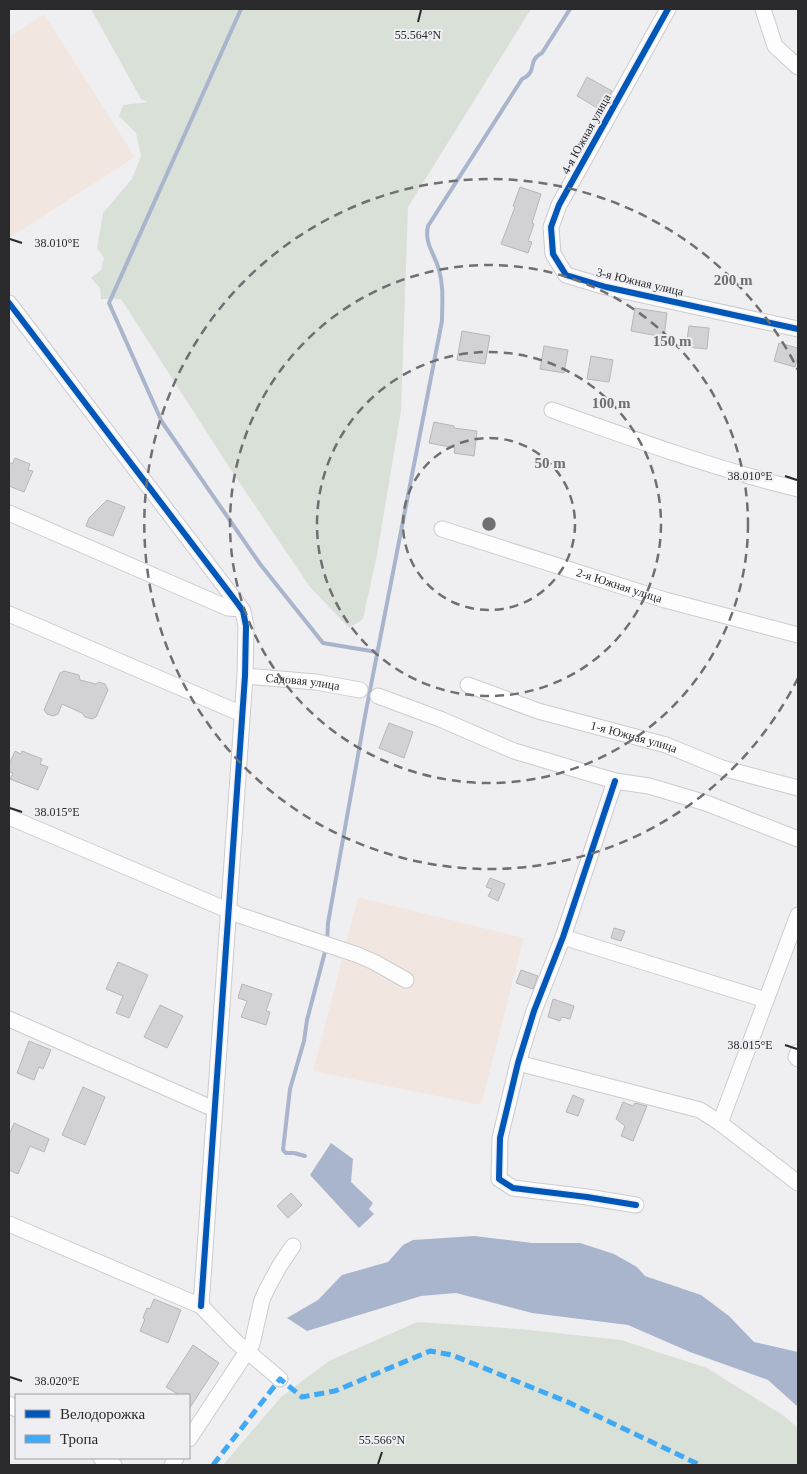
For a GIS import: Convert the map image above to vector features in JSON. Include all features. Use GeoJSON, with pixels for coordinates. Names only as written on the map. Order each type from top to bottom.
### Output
{"type":"FeatureCollection","features":[{"type":"Feature","properties":{"kind":"street","name":"4-я Южная улица"},"geometry":{"type":"LineString","coordinates":[[566,275],[554,254],[551,227],[559,205],[668,9]]}},
{"type":"Feature","properties":{"kind":"street"},"geometry":{"type":"LineString","coordinates":[[763,9],[775,46],[798,67]]}},
{"type":"Feature","properties":{"kind":"street","name":"3-я Южная улица"},"geometry":{"type":"LineString","coordinates":[[566,275],[606,287],[798,329]]}},
{"type":"Feature","properties":{"kind":"street"},"geometry":{"type":"LineString","coordinates":[[9,303],[241,609],[246,626],[242,714],[200,1306]]}},
{"type":"Feature","properties":{"kind":"street"},"geometry":{"type":"LineString","coordinates":[[552,410],[649,444],[765,481],[798,489]]}},
{"type":"Feature","properties":{"kind":"street"},"geometry":{"type":"LineString","coordinates":[[9,513],[228,608],[241,609]]}},
{"type":"Feature","properties":{"kind":"street","name":"2-я Южная улица"},"geometry":{"type":"LineString","coordinates":[[442,529],[665,600],[798,635]]}},
{"type":"Feature","properties":{"kind":"street"},"geometry":{"type":"LineString","coordinates":[[9,614],[242,714]]}},
{"type":"Feature","properties":{"kind":"street","name":"Садовая улица"},"geometry":{"type":"LineString","coordinates":[[244,676],[316,682],[360,690]]}},
{"type":"Feature","properties":{"kind":"street","name":"1-я Южная улица"},"geometry":{"type":"LineString","coordinates":[[468,685],[538,712],[666,745],[722,768],[798,788]]}},
{"type":"Feature","properties":{"kind":"street"},"geometry":{"type":"LineString","coordinates":[[378,696],[440,719],[514,751],[615,780],[649,786],[706,803],[798,839]]}},
{"type":"Feature","properties":{"kind":"street"},"geometry":{"type":"LineString","coordinates":[[615,780],[563,937],[534,1011],[518,1063],[500,1138],[499,1179],[513,1188],[636,1205]]}},
{"type":"Feature","properties":{"kind":"street"},"geometry":{"type":"LineString","coordinates":[[9,817],[228,911],[358,955],[406,980]]}},
{"type":"Feature","properties":{"kind":"street"},"geometry":{"type":"LineString","coordinates":[[720,1123],[798,915]]}},
{"type":"Feature","properties":{"kind":"street"},"geometry":{"type":"LineString","coordinates":[[563,937],[766,1000]]}},
{"type":"Feature","properties":{"kind":"street"},"geometry":{"type":"LineString","coordinates":[[9,1019],[214,1109]]}},
{"type":"Feature","properties":{"kind":"street"},"geometry":{"type":"LineString","coordinates":[[798,1052],[796,1057],[798,1059]]}},
{"type":"Feature","properties":{"kind":"street"},"geometry":{"type":"LineString","coordinates":[[518,1063],[700,1110],[720,1123],[798,1183]]}},
{"type":"Feature","properties":{"kind":"street"},"geometry":{"type":"LineString","coordinates":[[9,1224],[200,1306],[247,1351],[280,1379]]}},
{"type":"Feature","properties":{"kind":"street"},"geometry":{"type":"LineString","coordinates":[[190,1437],[254,1338],[262,1300],[280,1265],[293,1246]]}},
{"type":"Feature","properties":{"kind":"street"},"geometry":{"type":"LineString","coordinates":[[103,1459],[114,1465]]}},
{"type":"Feature","properties":{"kind":"shaded area"},"geometry":{"type":"Polygon","coordinates":[[[91,9],[531,9],[408,207],[401,411],[377,555],[363,619],[349,628],[310,587],[233,473],[121,299],[101,299],[100,288],[91,278],[101,270],[104,258],[97,248],[103,213],[132,179],[141,156],[136,133],[119,116],[123,105],[148,102],[141,99],[91,9]]]}},
{"type":"Feature","properties":{"kind":"shaded area"},"geometry":{"type":"Polygon","coordinates":[[[44,14],[135,157],[9,238],[9,37],[44,14]]]}},
{"type":"Feature","properties":{"kind":"shaded area"},"geometry":{"type":"Polygon","coordinates":[[[358,897],[524,938],[481,1105],[313,1071],[358,897]]]}},
{"type":"Feature","properties":{"kind":"shaded area"},"geometry":{"type":"Polygon","coordinates":[[[417,1322],[520,1329],[621,1340],[707,1368],[784,1416],[798,1428],[798,1465],[223,1465],[281,1397],[329,1361],[417,1322]]]}},
{"type":"Feature","properties":{"kind":"water"},"geometry":{"type":"Polygon","coordinates":[[[331,1143],[353,1159],[351,1182],[373,1203],[369,1209],[374,1214],[359,1228],[310,1175],[331,1143]]]}},
{"type":"Feature","properties":{"kind":"water"},"geometry":{"type":"Polygon","coordinates":[[[474,1236],[532,1243],[580,1243],[614,1254],[637,1267],[645,1276],[701,1295],[729,1316],[754,1342],[798,1352],[798,1407],[768,1380],[690,1352],[628,1325],[532,1313],[456,1293],[421,1296],[307,1331],[287,1318],[318,1300],[342,1275],[388,1262],[403,1245],[413,1240],[474,1236]]]}},
{"type":"Feature","properties":{"kind":"building"},"geometry":{"type":"Polygon","coordinates":[[[587,77],[612,91],[601,110],[577,96],[587,77]]]}},
{"type":"Feature","properties":{"kind":"building"},"geometry":{"type":"Polygon","coordinates":[[[520,187],[541,194],[528,241],[532,242],[528,253],[501,244],[515,207],[513,206],[520,187]]]}},
{"type":"Feature","properties":{"kind":"building"},"geometry":{"type":"Polygon","coordinates":[[[635,308],[667,313],[664,337],[631,331],[635,308]]]}},
{"type":"Feature","properties":{"kind":"building"},"geometry":{"type":"Polygon","coordinates":[[[689,326],[709,328],[707,349],[686,347],[689,326]]]}},
{"type":"Feature","properties":{"kind":"building"},"geometry":{"type":"Polygon","coordinates":[[[462,331],[490,336],[485,364],[457,360],[462,331]]]}},
{"type":"Feature","properties":{"kind":"building"},"geometry":{"type":"Polygon","coordinates":[[[779,343],[798,348],[795,367],[774,361],[779,343]]]}},
{"type":"Feature","properties":{"kind":"building"},"geometry":{"type":"Polygon","coordinates":[[[544,346],[568,350],[564,373],[540,369],[544,346]]]}},
{"type":"Feature","properties":{"kind":"building"},"geometry":{"type":"Polygon","coordinates":[[[591,356],[613,360],[609,382],[587,379],[591,356]]]}},
{"type":"Feature","properties":{"kind":"building"},"geometry":{"type":"Polygon","coordinates":[[[434,422],[454,426],[454,428],[477,431],[474,456],[454,453],[455,448],[429,443],[434,422]]]}},
{"type":"Feature","properties":{"kind":"building"},"geometry":{"type":"Polygon","coordinates":[[[15,458],[30,464],[28,470],[33,471],[24,492],[9,486],[9,462],[12,464],[15,458]]]}},
{"type":"Feature","properties":{"kind":"building"},"geometry":{"type":"Polygon","coordinates":[[[107,500],[125,507],[113,536],[86,526],[89,518],[107,500]]]}},
{"type":"Feature","properties":{"kind":"building"},"geometry":{"type":"Polygon","coordinates":[[[64,671],[79,675],[80,680],[105,684],[108,690],[96,717],[92,719],[85,717],[82,713],[62,704],[58,714],[53,716],[47,714],[44,710],[60,673],[64,671]]]}},
{"type":"Feature","properties":{"kind":"building"},"geometry":{"type":"Polygon","coordinates":[[[389,723],[413,732],[404,758],[379,748],[389,723]]]}},
{"type":"Feature","properties":{"kind":"building"},"geometry":{"type":"Polygon","coordinates":[[[15,751],[21,754],[22,751],[42,759],[40,764],[48,767],[38,790],[10,779],[13,773],[9,772],[9,765],[15,751]]]}},
{"type":"Feature","properties":{"kind":"building"},"geometry":{"type":"Polygon","coordinates":[[[490,878],[505,884],[498,901],[488,896],[492,889],[486,887],[490,878]]]}},
{"type":"Feature","properties":{"kind":"building"},"geometry":{"type":"Polygon","coordinates":[[[614,928],[625,931],[621,941],[611,938],[614,928]]]}},
{"type":"Feature","properties":{"kind":"building"},"geometry":{"type":"Polygon","coordinates":[[[118,962],[148,975],[129,1018],[116,1013],[123,996],[106,989],[118,962]]]}},
{"type":"Feature","properties":{"kind":"building"},"geometry":{"type":"Polygon","coordinates":[[[521,970],[538,976],[533,989],[516,983],[521,970]]]}},
{"type":"Feature","properties":{"kind":"building"},"geometry":{"type":"Polygon","coordinates":[[[242,984],[272,994],[266,1011],[270,1012],[266,1025],[241,1017],[247,1001],[238,998],[242,984]]]}},
{"type":"Feature","properties":{"kind":"building"},"geometry":{"type":"Polygon","coordinates":[[[553,999],[574,1006],[570,1019],[562,1017],[560,1021],[548,1017],[553,999]]]}},
{"type":"Feature","properties":{"kind":"building"},"geometry":{"type":"Polygon","coordinates":[[[160,1005],[183,1016],[167,1048],[144,1037],[160,1005]]]}},
{"type":"Feature","properties":{"kind":"building"},"geometry":{"type":"Polygon","coordinates":[[[29,1041],[51,1050],[43,1069],[39,1067],[34,1080],[17,1073],[29,1041]]]}},
{"type":"Feature","properties":{"kind":"building"},"geometry":{"type":"Polygon","coordinates":[[[83,1087],[105,1097],[85,1145],[62,1135],[83,1087]]]}},
{"type":"Feature","properties":{"kind":"building"},"geometry":{"type":"Polygon","coordinates":[[[573,1095],[584,1100],[578,1116],[566,1112],[573,1095]]]}},
{"type":"Feature","properties":{"kind":"building"},"geometry":{"type":"Polygon","coordinates":[[[623,1102],[633,1106],[635,1103],[647,1106],[633,1141],[621,1136],[625,1126],[616,1119],[623,1102]]]}},
{"type":"Feature","properties":{"kind":"building"},"geometry":{"type":"Polygon","coordinates":[[[14,1123],[49,1139],[44,1152],[30,1146],[18,1174],[9,1170],[9,1135],[14,1123]]]}},
{"type":"Feature","properties":{"kind":"building"},"geometry":{"type":"Polygon","coordinates":[[[291,1193],[302,1205],[288,1218],[277,1206],[291,1193]]]}},
{"type":"Feature","properties":{"kind":"building"},"geometry":{"type":"Polygon","coordinates":[[[154,1299],[181,1310],[168,1343],[140,1331],[147,1308],[150,1309],[154,1299]]]}},
{"type":"Feature","properties":{"kind":"building"},"geometry":{"type":"Polygon","coordinates":[[[193,1345],[219,1363],[190,1407],[190,1394],[177,1394],[166,1387],[193,1345]]]}},
{"type":"Feature","properties":{"kind":"waterway"},"geometry":{"type":"LineString","coordinates":[[241,9],[109,303],[162,422],[260,564],[323,643],[377,652]]}},
{"type":"Feature","properties":{"kind":"waterway"},"geometry":{"type":"LineString","coordinates":[[327,942],[328,923],[365,716],[442,321],[441,276],[427,238],[428,226],[522,79],[530,73],[535,59],[542,53],[570,9]]}},
{"type":"Feature","properties":{"kind":"waterway"},"geometry":{"type":"LineString","coordinates":[[305,1156],[286,1153],[283,1150],[290,1089],[304,1041],[307,1020],[326,948]]}},
{"type":"Feature","properties":{"kind":"marked path"},"geometry":{"type":"LineString","coordinates":[[213,1465],[280,1379],[302,1397],[335,1391],[430,1351],[452,1355],[570,1403],[700,1465]]}},
{"type":"Feature","properties":{"kind":"cycle path"},"geometry":{"type":"LineString","coordinates":[[668,9],[559,205],[551,227],[553,254],[566,275],[606,287],[798,329]]}},
{"type":"Feature","properties":{"kind":"cycle path"},"geometry":{"type":"LineString","coordinates":[[9,303],[238,604],[243,611],[246,626],[245,676],[201,1306]]}},
{"type":"Feature","properties":{"kind":"cycle path"},"geometry":{"type":"LineString","coordinates":[[615,781],[563,937],[534,1011],[518,1063],[500,1138],[499,1179],[513,1188],[636,1205]]}}]}
